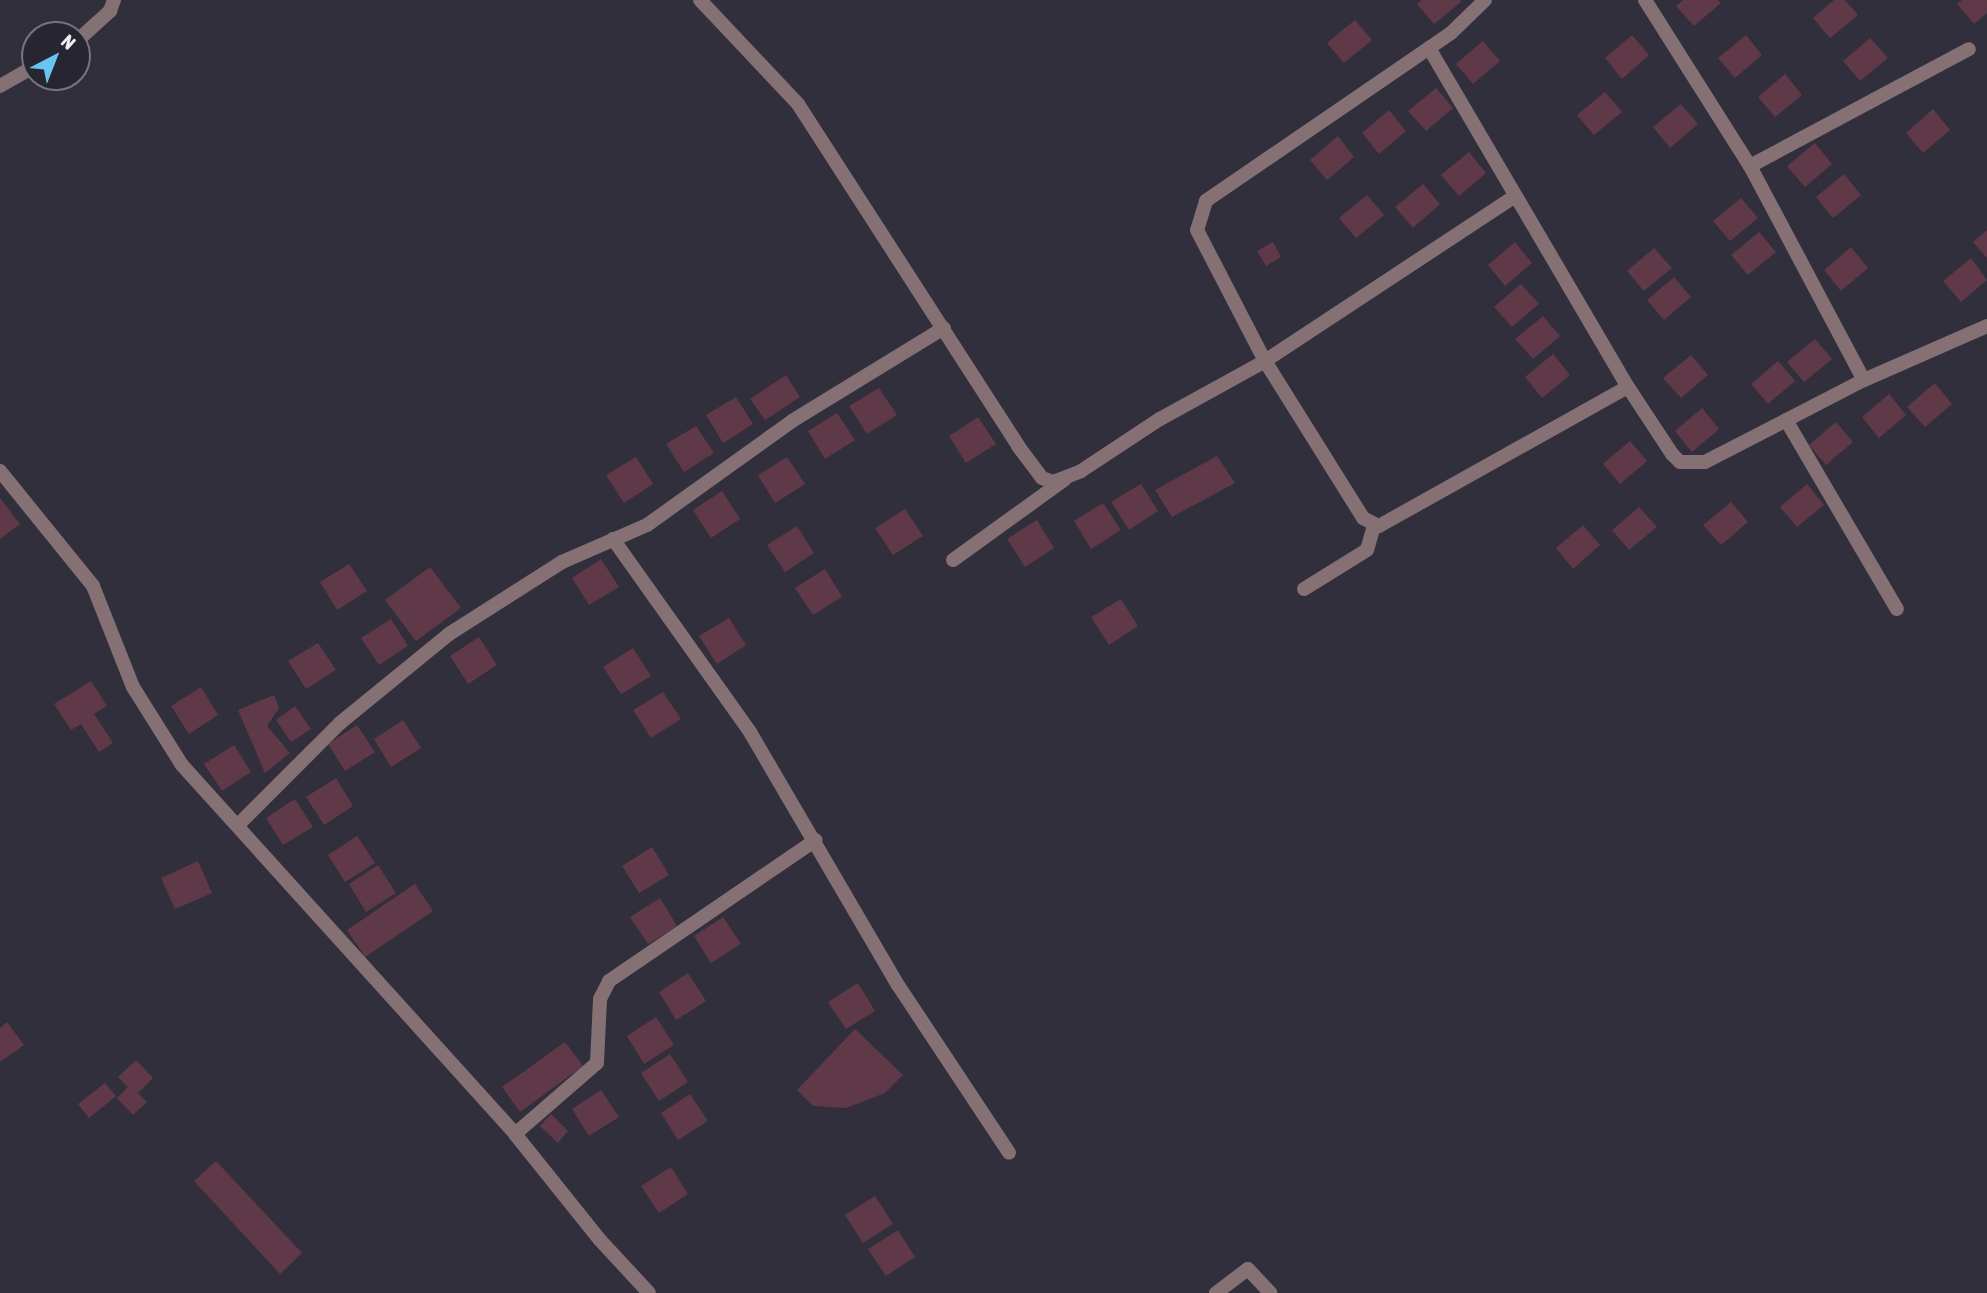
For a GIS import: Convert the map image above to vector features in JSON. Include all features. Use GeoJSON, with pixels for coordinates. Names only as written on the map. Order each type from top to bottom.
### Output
{"type":"FeatureCollection","features":[{"type":"Feature","properties":{"kind":"street"},"geometry":{"type":"LineString","coordinates":[[91,28],[110,11],[114,0]]}},
{"type":"Feature","properties":{"kind":"street"},"geometry":{"type":"LineString","coordinates":[[700,0],[798,104],[1032,467],[1053,482],[1065,479]]}},
{"type":"Feature","properties":{"kind":"street"},"geometry":{"type":"LineString","coordinates":[[1374,526],[1363,518],[1265,361],[1207,256],[1197,230],[1200,211],[1225,187],[1429,48],[1485,0]]}},
{"type":"Feature","properties":{"kind":"street"},"geometry":{"type":"LineString","coordinates":[[1645,0],[1750,166],[1864,380]]}},
{"type":"Feature","properties":{"kind":"street"},"geometry":{"type":"LineString","coordinates":[[1429,48],[1628,387],[1680,462],[1705,462],[1864,380],[1987,326]]}},
{"type":"Feature","properties":{"kind":"street"},"geometry":{"type":"LineString","coordinates":[[1750,166],[1969,49]]}},
{"type":"Feature","properties":{"kind":"street"},"geometry":{"type":"LineString","coordinates":[[0,86],[21,74]]}},
{"type":"Feature","properties":{"kind":"street"},"geometry":{"type":"LineString","coordinates":[[953,560],[1065,479],[1265,361],[1515,196]]}},
{"type":"Feature","properties":{"kind":"street"},"geometry":{"type":"LineString","coordinates":[[239,824],[340,723],[429,649],[562,562],[664,514],[792,421],[944,328]]}},
{"type":"Feature","properties":{"kind":"street"},"geometry":{"type":"LineString","coordinates":[[1374,526],[1396,519],[1628,387]]}},
{"type":"Feature","properties":{"kind":"street"},"geometry":{"type":"LineString","coordinates":[[1786,420],[1897,609]]}},
{"type":"Feature","properties":{"kind":"street"},"geometry":{"type":"LineString","coordinates":[[0,471],[93,586],[133,687],[157,730],[182,765],[239,824],[515,1133],[600,1240],[649,1293]]}},
{"type":"Feature","properties":{"kind":"street"},"geometry":{"type":"LineString","coordinates":[[1304,589],[1367,550],[1374,526]]}},
{"type":"Feature","properties":{"kind":"street"},"geometry":{"type":"LineString","coordinates":[[613,539],[750,732],[816,840],[898,985],[1009,1153]]}},
{"type":"Feature","properties":{"kind":"street"},"geometry":{"type":"LineString","coordinates":[[515,1133],[597,1063],[600,999],[609,981],[816,840]]}},
{"type":"Feature","properties":{"kind":"street"},"geometry":{"type":"LineString","coordinates":[[1216,1293],[1248,1269],[1270,1293]]}},
{"type":"Feature","properties":{"kind":"building"},"geometry":{"type":"Polygon","coordinates":[[[1422,0],[1461,2],[1434,24],[1417,4],[1422,0]]]}},
{"type":"Feature","properties":{"kind":"building"},"geometry":{"type":"Polygon","coordinates":[[[1683,0],[1718,0],[1721,3],[1694,26],[1676,6],[1683,0]]]}},
{"type":"Feature","properties":{"kind":"building"},"geometry":{"type":"Polygon","coordinates":[[[1834,0],[1845,0],[1858,15],[1830,38],[1813,18],[1834,0]]]}},
{"type":"Feature","properties":{"kind":"building"},"geometry":{"type":"Polygon","coordinates":[[[1962,0],[1987,0],[1987,13],[1974,24],[1957,4],[1962,0]]]}},
{"type":"Feature","properties":{"kind":"building"},"geometry":{"type":"Polygon","coordinates":[[[1355,20],[1372,40],[1344,63],[1327,43],[1355,20]]]}},
{"type":"Feature","properties":{"kind":"building"},"geometry":{"type":"Polygon","coordinates":[[[1632,35],[1649,55],[1622,79],[1605,58],[1632,35]]]}},
{"type":"Feature","properties":{"kind":"building"},"geometry":{"type":"Polygon","coordinates":[[[1746,35],[1762,55],[1735,78],[1718,58],[1746,35]]]}},
{"type":"Feature","properties":{"kind":"building"},"geometry":{"type":"Polygon","coordinates":[[[1870,38],[1888,58],[1860,81],[1843,61],[1870,38]]]}},
{"type":"Feature","properties":{"kind":"building"},"geometry":{"type":"Polygon","coordinates":[[[1483,41],[1500,61],[1473,84],[1456,64],[1483,41]]]}},
{"type":"Feature","properties":{"kind":"building"},"geometry":{"type":"Polygon","coordinates":[[[1785,74],[1802,95],[1775,117],[1758,97],[1785,74]]]}},
{"type":"Feature","properties":{"kind":"building"},"geometry":{"type":"Polygon","coordinates":[[[1436,88],[1453,108],[1426,131],[1408,111],[1436,88]]]}},
{"type":"Feature","properties":{"kind":"building"},"geometry":{"type":"Polygon","coordinates":[[[1605,92],[1622,112],[1594,135],[1577,115],[1605,92]]]}},
{"type":"Feature","properties":{"kind":"building"},"geometry":{"type":"Polygon","coordinates":[[[1681,104],[1698,124],[1670,148],[1653,127],[1681,104]]]}},
{"type":"Feature","properties":{"kind":"building"},"geometry":{"type":"Polygon","coordinates":[[[1933,109],[1950,130],[1923,153],[1906,133],[1933,109]]]}},
{"type":"Feature","properties":{"kind":"building"},"geometry":{"type":"Polygon","coordinates":[[[1389,110],[1406,131],[1379,154],[1362,133],[1389,110]]]}},
{"type":"Feature","properties":{"kind":"building"},"geometry":{"type":"Polygon","coordinates":[[[1338,136],[1354,157],[1327,180],[1310,160],[1338,136]]]}},
{"type":"Feature","properties":{"kind":"building"},"geometry":{"type":"Polygon","coordinates":[[[1815,143],[1832,164],[1805,187],[1787,166],[1815,143]]]}},
{"type":"Feature","properties":{"kind":"building"},"geometry":{"type":"Polygon","coordinates":[[[1469,152],[1486,173],[1459,196],[1441,175],[1469,152]]]}},
{"type":"Feature","properties":{"kind":"building"},"geometry":{"type":"Polygon","coordinates":[[[1844,174],[1861,195],[1833,218],[1816,197],[1844,174]]]}},
{"type":"Feature","properties":{"kind":"building"},"geometry":{"type":"Polygon","coordinates":[[[1423,184],[1440,204],[1413,228],[1395,207],[1423,184]]]}},
{"type":"Feature","properties":{"kind":"building"},"geometry":{"type":"Polygon","coordinates":[[[1367,195],[1384,215],[1356,238],[1339,218],[1367,195]]]}},
{"type":"Feature","properties":{"kind":"building"},"geometry":{"type":"Polygon","coordinates":[[[1741,198],[1758,218],[1730,241],[1713,221],[1741,198]]]}},
{"type":"Feature","properties":{"kind":"building"},"geometry":{"type":"Polygon","coordinates":[[[1987,230],[1987,258],[1973,242],[1987,230]]]}},
{"type":"Feature","properties":{"kind":"building"},"geometry":{"type":"Polygon","coordinates":[[[1759,232],[1776,252],[1748,275],[1731,255],[1759,232]]]}},
{"type":"Feature","properties":{"kind":"building"},"geometry":{"type":"Polygon","coordinates":[[[1273,242],[1281,257],[1266,266],[1257,251],[1273,242]]]}},
{"type":"Feature","properties":{"kind":"building"},"geometry":{"type":"Polygon","coordinates":[[[1515,242],[1532,263],[1505,286],[1488,265],[1515,242]]]}},
{"type":"Feature","properties":{"kind":"building"},"geometry":{"type":"Polygon","coordinates":[[[1851,247],[1868,268],[1841,291],[1824,270],[1851,247]]]}},
{"type":"Feature","properties":{"kind":"building"},"geometry":{"type":"Polygon","coordinates":[[[1654,248],[1672,268],[1644,291],[1627,271],[1654,248]]]}},
{"type":"Feature","properties":{"kind":"building"},"geometry":{"type":"Polygon","coordinates":[[[1971,258],[1987,280],[1961,302],[1943,281],[1971,258]]]}},
{"type":"Feature","properties":{"kind":"building"},"geometry":{"type":"Polygon","coordinates":[[[1674,277],[1691,297],[1664,320],[1647,300],[1674,277]]]}},
{"type":"Feature","properties":{"kind":"building"},"geometry":{"type":"Polygon","coordinates":[[[1521,284],[1539,304],[1512,327],[1494,307],[1521,284]]]}},
{"type":"Feature","properties":{"kind":"building"},"geometry":{"type":"Polygon","coordinates":[[[1543,316],[1560,336],[1533,359],[1515,339],[1543,316]]]}},
{"type":"Feature","properties":{"kind":"building"},"geometry":{"type":"Polygon","coordinates":[[[1815,339],[1832,359],[1804,382],[1787,362],[1815,339]]]}},
{"type":"Feature","properties":{"kind":"building"},"geometry":{"type":"Polygon","coordinates":[[[1553,354],[1570,375],[1542,398],[1525,377],[1553,354]]]}},
{"type":"Feature","properties":{"kind":"building"},"geometry":{"type":"Polygon","coordinates":[[[1691,355],[1708,375],[1681,398],[1663,378],[1691,355]]]}},
{"type":"Feature","properties":{"kind":"building"},"geometry":{"type":"Polygon","coordinates":[[[1778,361],[1795,381],[1768,404],[1751,384],[1778,361]]]}},
{"type":"Feature","properties":{"kind":"building"},"geometry":{"type":"Polygon","coordinates":[[[786,375],[800,397],[765,420],[750,399],[786,375]]]}},
{"type":"Feature","properties":{"kind":"building"},"geometry":{"type":"Polygon","coordinates":[[[1935,383],[1952,404],[1925,427],[1907,407],[1935,383]]]}},
{"type":"Feature","properties":{"kind":"building"},"geometry":{"type":"Polygon","coordinates":[[[879,388],[897,415],[867,434],[849,406],[879,388]]]}},
{"type":"Feature","properties":{"kind":"building"},"geometry":{"type":"Polygon","coordinates":[[[1889,394],[1906,415],[1879,438],[1862,417],[1889,394]]]}},
{"type":"Feature","properties":{"kind":"building"},"geometry":{"type":"Polygon","coordinates":[[[736,397],[753,424],[723,443],[706,415],[736,397]]]}},
{"type":"Feature","properties":{"kind":"building"},"geometry":{"type":"Polygon","coordinates":[[[1702,408],[1719,429],[1692,452],[1675,431],[1702,408]]]}},
{"type":"Feature","properties":{"kind":"building"},"geometry":{"type":"Polygon","coordinates":[[[837,413],[855,440],[825,459],[808,431],[837,413]]]}},
{"type":"Feature","properties":{"kind":"building"},"geometry":{"type":"Polygon","coordinates":[[[978,417],[996,444],[966,463],[949,436],[978,417]]]}},
{"type":"Feature","properties":{"kind":"building"},"geometry":{"type":"Polygon","coordinates":[[[1836,422],[1853,442],[1826,465],[1809,445],[1836,422]]]}},
{"type":"Feature","properties":{"kind":"building"},"geometry":{"type":"Polygon","coordinates":[[[696,426],[714,453],[684,472],[666,444],[696,426]]]}},
{"type":"Feature","properties":{"kind":"building"},"geometry":{"type":"Polygon","coordinates":[[[1630,441],[1647,461],[1620,484],[1603,464],[1630,441]]]}},
{"type":"Feature","properties":{"kind":"building"},"geometry":{"type":"Polygon","coordinates":[[[1217,456],[1235,483],[1172,517],[1155,490],[1217,456]]]}},
{"type":"Feature","properties":{"kind":"building"},"geometry":{"type":"Polygon","coordinates":[[[636,457],[653,484],[624,503],[606,475],[636,457]]]}},
{"type":"Feature","properties":{"kind":"building"},"geometry":{"type":"Polygon","coordinates":[[[787,457],[805,484],[775,503],[758,475],[787,457]]]}},
{"type":"Feature","properties":{"kind":"building"},"geometry":{"type":"Polygon","coordinates":[[[1141,484],[1158,511],[1129,530],[1111,502],[1141,484]]]}},
{"type":"Feature","properties":{"kind":"building"},"geometry":{"type":"Polygon","coordinates":[[[1807,484],[1824,505],[1797,527],[1780,507],[1807,484]]]}},
{"type":"Feature","properties":{"kind":"building"},"geometry":{"type":"Polygon","coordinates":[[[722,491],[740,519],[711,538],[693,510],[722,491]]]}},
{"type":"Feature","properties":{"kind":"building"},"geometry":{"type":"Polygon","coordinates":[[[0,498],[20,524],[0,539],[0,498]]]}},
{"type":"Feature","properties":{"kind":"building"},"geometry":{"type":"Polygon","coordinates":[[[1731,502],[1748,522],[1721,545],[1703,525],[1731,502]]]}},
{"type":"Feature","properties":{"kind":"building"},"geometry":{"type":"Polygon","coordinates":[[[1103,503],[1121,530],[1091,549],[1074,521],[1103,503]]]}},
{"type":"Feature","properties":{"kind":"building"},"geometry":{"type":"Polygon","coordinates":[[[1639,507],[1657,527],[1629,550],[1612,530],[1639,507]]]}},
{"type":"Feature","properties":{"kind":"building"},"geometry":{"type":"Polygon","coordinates":[[[905,509],[923,536],[893,555],[875,528],[905,509]]]}},
{"type":"Feature","properties":{"kind":"building"},"geometry":{"type":"Polygon","coordinates":[[[1037,520],[1054,548],[1025,567],[1007,539],[1037,520]]]}},
{"type":"Feature","properties":{"kind":"building"},"geometry":{"type":"Polygon","coordinates":[[[1583,525],[1600,545],[1573,569],[1556,548],[1583,525]]]}},
{"type":"Feature","properties":{"kind":"building"},"geometry":{"type":"Polygon","coordinates":[[[797,526],[814,553],[785,572],[767,545],[797,526]]]}},
{"type":"Feature","properties":{"kind":"building"},"geometry":{"type":"Polygon","coordinates":[[[601,559],[619,587],[589,605],[572,578],[601,559]]]}},
{"type":"Feature","properties":{"kind":"building"},"geometry":{"type":"Polygon","coordinates":[[[349,564],[367,591],[337,610],[320,582],[349,564]]]}},
{"type":"Feature","properties":{"kind":"building"},"geometry":{"type":"Polygon","coordinates":[[[430,567],[461,608],[416,641],[385,600],[430,567]]]}},
{"type":"Feature","properties":{"kind":"building"},"geometry":{"type":"Polygon","coordinates":[[[825,569],[842,597],[813,615],[795,588],[825,569]]]}},
{"type":"Feature","properties":{"kind":"building"},"geometry":{"type":"Polygon","coordinates":[[[1121,599],[1138,626],[1109,645],[1091,617],[1121,599]]]}},
{"type":"Feature","properties":{"kind":"building"},"geometry":{"type":"Polygon","coordinates":[[[729,618],[746,645],[717,664],[699,636],[729,618]]]}},
{"type":"Feature","properties":{"kind":"building"},"geometry":{"type":"Polygon","coordinates":[[[391,619],[408,646],[379,665],[361,638],[391,619]]]}},
{"type":"Feature","properties":{"kind":"building"},"geometry":{"type":"Polygon","coordinates":[[[479,637],[497,665],[468,684],[450,656],[479,637]]]}},
{"type":"Feature","properties":{"kind":"building"},"geometry":{"type":"Polygon","coordinates":[[[318,643],[336,670],[306,689],[288,661],[318,643]]]}},
{"type":"Feature","properties":{"kind":"building"},"geometry":{"type":"Polygon","coordinates":[[[633,648],[651,676],[621,694],[603,667],[633,648]]]}},
{"type":"Feature","properties":{"kind":"building"},"geometry":{"type":"Polygon","coordinates":[[[91,681],[107,706],[94,714],[113,743],[99,752],[81,724],[71,730],[54,704],[91,681]]]}},
{"type":"Feature","properties":{"kind":"building"},"geometry":{"type":"Polygon","coordinates":[[[201,687],[218,715],[189,734],[171,706],[201,687]]]}},
{"type":"Feature","properties":{"kind":"building"},"geometry":{"type":"Polygon","coordinates":[[[663,692],[681,719],[651,738],[633,710],[663,692]]]}},
{"type":"Feature","properties":{"kind":"building"},"geometry":{"type":"Polygon","coordinates":[[[274,695],[279,708],[267,726],[290,753],[265,773],[238,710],[274,695]]]}},
{"type":"Feature","properties":{"kind":"building"},"geometry":{"type":"Polygon","coordinates":[[[295,706],[311,729],[291,742],[276,720],[295,706]]]}},
{"type":"Feature","properties":{"kind":"building"},"geometry":{"type":"Polygon","coordinates":[[[403,720],[421,748],[391,767],[374,739],[403,720]]]}},
{"type":"Feature","properties":{"kind":"building"},"geometry":{"type":"Polygon","coordinates":[[[357,725],[375,752],[345,771],[328,744],[357,725]]]}},
{"type":"Feature","properties":{"kind":"building"},"geometry":{"type":"Polygon","coordinates":[[[234,745],[251,772],[222,791],[204,764],[234,745]]]}},
{"type":"Feature","properties":{"kind":"building"},"geometry":{"type":"Polygon","coordinates":[[[336,778],[353,806],[324,825],[306,797],[336,778]]]}},
{"type":"Feature","properties":{"kind":"building"},"geometry":{"type":"Polygon","coordinates":[[[295,799],[313,827],[283,845],[266,818],[295,799]]]}},
{"type":"Feature","properties":{"kind":"building"},"geometry":{"type":"Polygon","coordinates":[[[357,836],[375,863],[345,882],[328,855],[357,836]]]}},
{"type":"Feature","properties":{"kind":"building"},"geometry":{"type":"Polygon","coordinates":[[[652,847],[669,875],[639,893],[622,866],[652,847]]]}},
{"type":"Feature","properties":{"kind":"building"},"geometry":{"type":"Polygon","coordinates":[[[198,861],[212,893],[175,909],[161,878],[198,861]]]}},
{"type":"Feature","properties":{"kind":"building"},"geometry":{"type":"Polygon","coordinates":[[[378,865],[396,893],[366,912],[349,884],[378,865]]]}},
{"type":"Feature","properties":{"kind":"building"},"geometry":{"type":"Polygon","coordinates":[[[415,884],[433,911],[365,957],[347,930],[415,884]]]}},
{"type":"Feature","properties":{"kind":"building"},"geometry":{"type":"Polygon","coordinates":[[[660,898],[677,926],[648,944],[630,917],[660,898]]]}},
{"type":"Feature","properties":{"kind":"building"},"geometry":{"type":"Polygon","coordinates":[[[723,917],[741,944],[711,963],[694,936],[723,917]]]}},
{"type":"Feature","properties":{"kind":"building"},"geometry":{"type":"Polygon","coordinates":[[[688,973],[706,1001],[676,1020],[659,992],[688,973]]]}},
{"type":"Feature","properties":{"kind":"building"},"geometry":{"type":"Polygon","coordinates":[[[858,983],[875,1011],[846,1029],[828,1002],[858,983]]]}},
{"type":"Feature","properties":{"kind":"building"},"geometry":{"type":"Polygon","coordinates":[[[656,1017],[674,1045],[644,1064],[627,1036],[656,1017]]]}},
{"type":"Feature","properties":{"kind":"building"},"geometry":{"type":"Polygon","coordinates":[[[7,1022],[24,1045],[0,1062],[0,1028],[7,1022]]]}},
{"type":"Feature","properties":{"kind":"building"},"geometry":{"type":"Polygon","coordinates":[[[855,1029],[903,1075],[885,1093],[846,1108],[813,1106],[797,1090],[855,1029]]]}},
{"type":"Feature","properties":{"kind":"building"},"geometry":{"type":"Polygon","coordinates":[[[565,1042],[583,1066],[520,1112],[502,1087],[565,1042]]]}},
{"type":"Feature","properties":{"kind":"building"},"geometry":{"type":"Polygon","coordinates":[[[670,1054],[688,1082],[659,1101],[641,1073],[670,1054]]]}},
{"type":"Feature","properties":{"kind":"building"},"geometry":{"type":"Polygon","coordinates":[[[136,1060],[153,1078],[138,1093],[147,1102],[133,1115],[117,1098],[128,1087],[118,1077],[136,1060]]]}},
{"type":"Feature","properties":{"kind":"building"},"geometry":{"type":"Polygon","coordinates":[[[105,1083],[116,1096],[89,1118],[78,1104],[105,1083]]]}},
{"type":"Feature","properties":{"kind":"building"},"geometry":{"type":"Polygon","coordinates":[[[601,1090],[619,1117],[589,1136],[572,1109],[601,1090]]]}},
{"type":"Feature","properties":{"kind":"building"},"geometry":{"type":"Polygon","coordinates":[[[690,1094],[708,1121],[678,1140],[661,1113],[690,1094]]]}},
{"type":"Feature","properties":{"kind":"building"},"geometry":{"type":"Polygon","coordinates":[[[551,1114],[568,1131],[558,1143],[540,1126],[551,1114]]]}},
{"type":"Feature","properties":{"kind":"building"},"geometry":{"type":"Polygon","coordinates":[[[216,1161],[302,1253],[280,1274],[194,1181],[216,1161]]]}},
{"type":"Feature","properties":{"kind":"building"},"geometry":{"type":"Polygon","coordinates":[[[671,1167],[688,1194],[659,1213],[641,1186],[671,1167]]]}},
{"type":"Feature","properties":{"kind":"building"},"geometry":{"type":"Polygon","coordinates":[[[875,1196],[893,1224],[863,1243],[845,1215],[875,1196]]]}},
{"type":"Feature","properties":{"kind":"building"},"geometry":{"type":"Polygon","coordinates":[[[898,1230],[915,1257],[886,1276],[868,1249],[898,1230]]]}}]}
